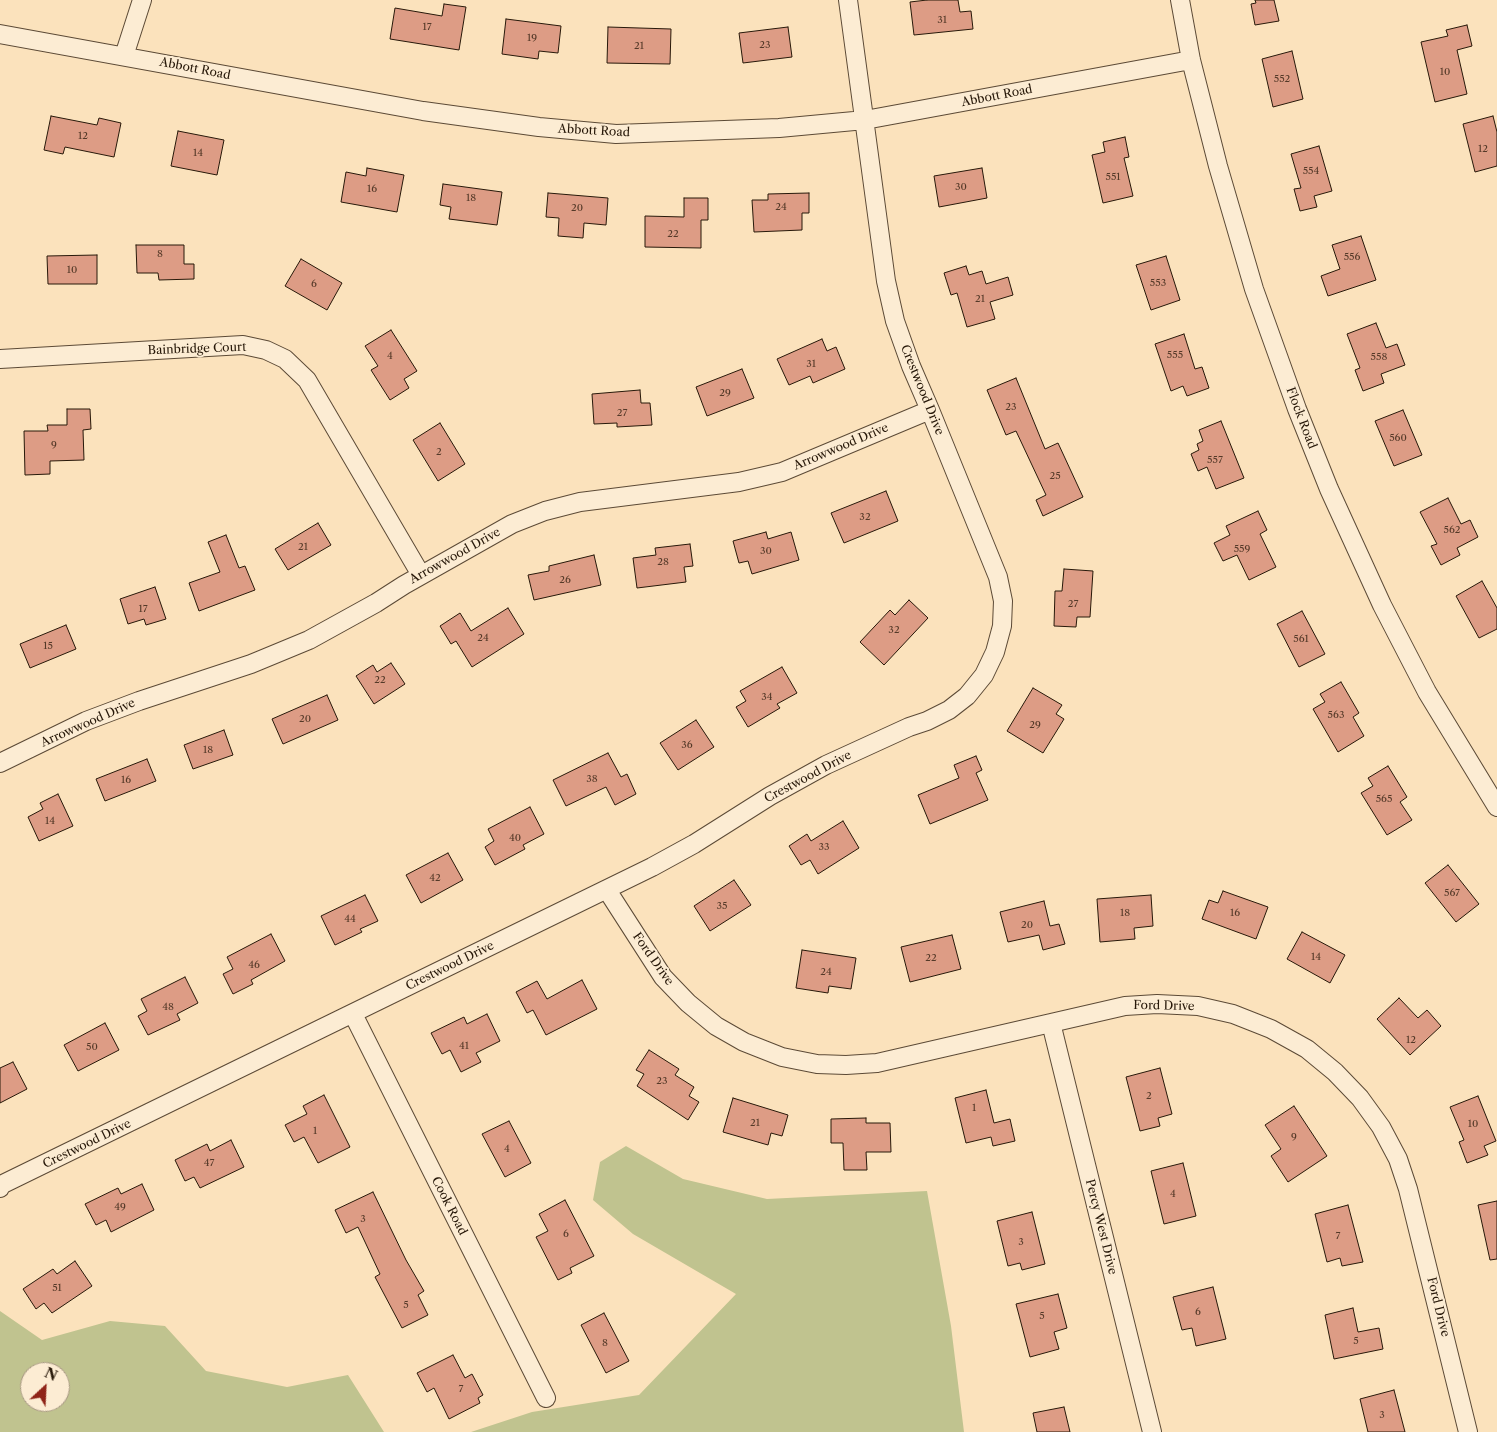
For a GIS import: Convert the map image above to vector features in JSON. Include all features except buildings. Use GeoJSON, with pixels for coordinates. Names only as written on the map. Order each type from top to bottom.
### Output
{"type":"FeatureCollection","features":[{"type":"Feature","properties":{"kind":"street"},"geometry":{"type":"LineString","coordinates":[[124,56],[142,0]]}},
{"type":"Feature","properties":{"kind":"street","name":"Crestwood Drive"},"geometry":{"type":"LineString","coordinates":[[0,1188],[1,1185],[606,890],[694,844],[770,796],[826,765],[909,727],[927,722],[949,710],[967,696],[984,675],[995,652],[1002,626],[1002,601],[998,577],[930,410],[910,366],[895,321],[886,281],[848,0]]}},
{"type":"Feature","properties":{"kind":"street","name":"Flock Road"},"geometry":{"type":"LineString","coordinates":[[1180,0],[1191,60],[1218,166],[1254,289],[1297,409],[1322,471],[1382,605],[1427,692],[1497,807]]}},
{"type":"Feature","properties":{"kind":"street","name":"Abbott Road"},"geometry":{"type":"LineString","coordinates":[[0,34],[422,111],[539,127],[616,134],[779,128],[864,120],[1191,60]]}},
{"type":"Feature","properties":{"kind":"street","name":"Bainbridge Court"},"geometry":{"type":"LineString","coordinates":[[0,359],[243,345],[266,350],[285,359],[307,380],[421,575]]}},
{"type":"Feature","properties":{"kind":"street","name":"Arrowwood Drive"},"geometry":{"type":"LineString","coordinates":[[0,763],[86,721],[139,700],[251,664],[309,640],[512,524],[545,511],[580,502],[739,482],[782,472],[930,410]]}},
{"type":"Feature","properties":{"kind":"street","name":"Ford Drive"},"geometry":{"type":"LineString","coordinates":[[606,890],[663,977],[688,1004],[716,1026],[744,1042],[782,1056],[818,1064],[877,1063],[1125,1006],[1157,1004],[1198,1006],[1233,1014],[1271,1029],[1306,1049],[1335,1072],[1365,1105],[1381,1128],[1398,1160],[1408,1188],[1468,1432]]}},
{"type":"Feature","properties":{"kind":"street","name":"Cook Road"},"geometry":{"type":"LineString","coordinates":[[352,1014],[546,1398]]}},
{"type":"Feature","properties":{"kind":"street","name":"Percy West Drive"},"geometry":{"type":"LineString","coordinates":[[1051,1023],[1152,1432]]}},
{"type":"Feature","properties":{"kind":"green space"},"geometry":{"type":"Polygon","coordinates":[[[626,1146],[683,1179],[767,1199],[927,1191],[951,1326],[964,1432],[471,1432],[532,1412],[639,1395],[736,1294],[633,1234],[593,1200],[600,1162],[626,1146]]]}},
{"type":"Feature","properties":{"kind":"green space"},"geometry":{"type":"Polygon","coordinates":[[[0,1311],[42,1340],[110,1321],[165,1326],[206,1371],[287,1387],[348,1375],[384,1432],[0,1432],[0,1311]]]}}]}
